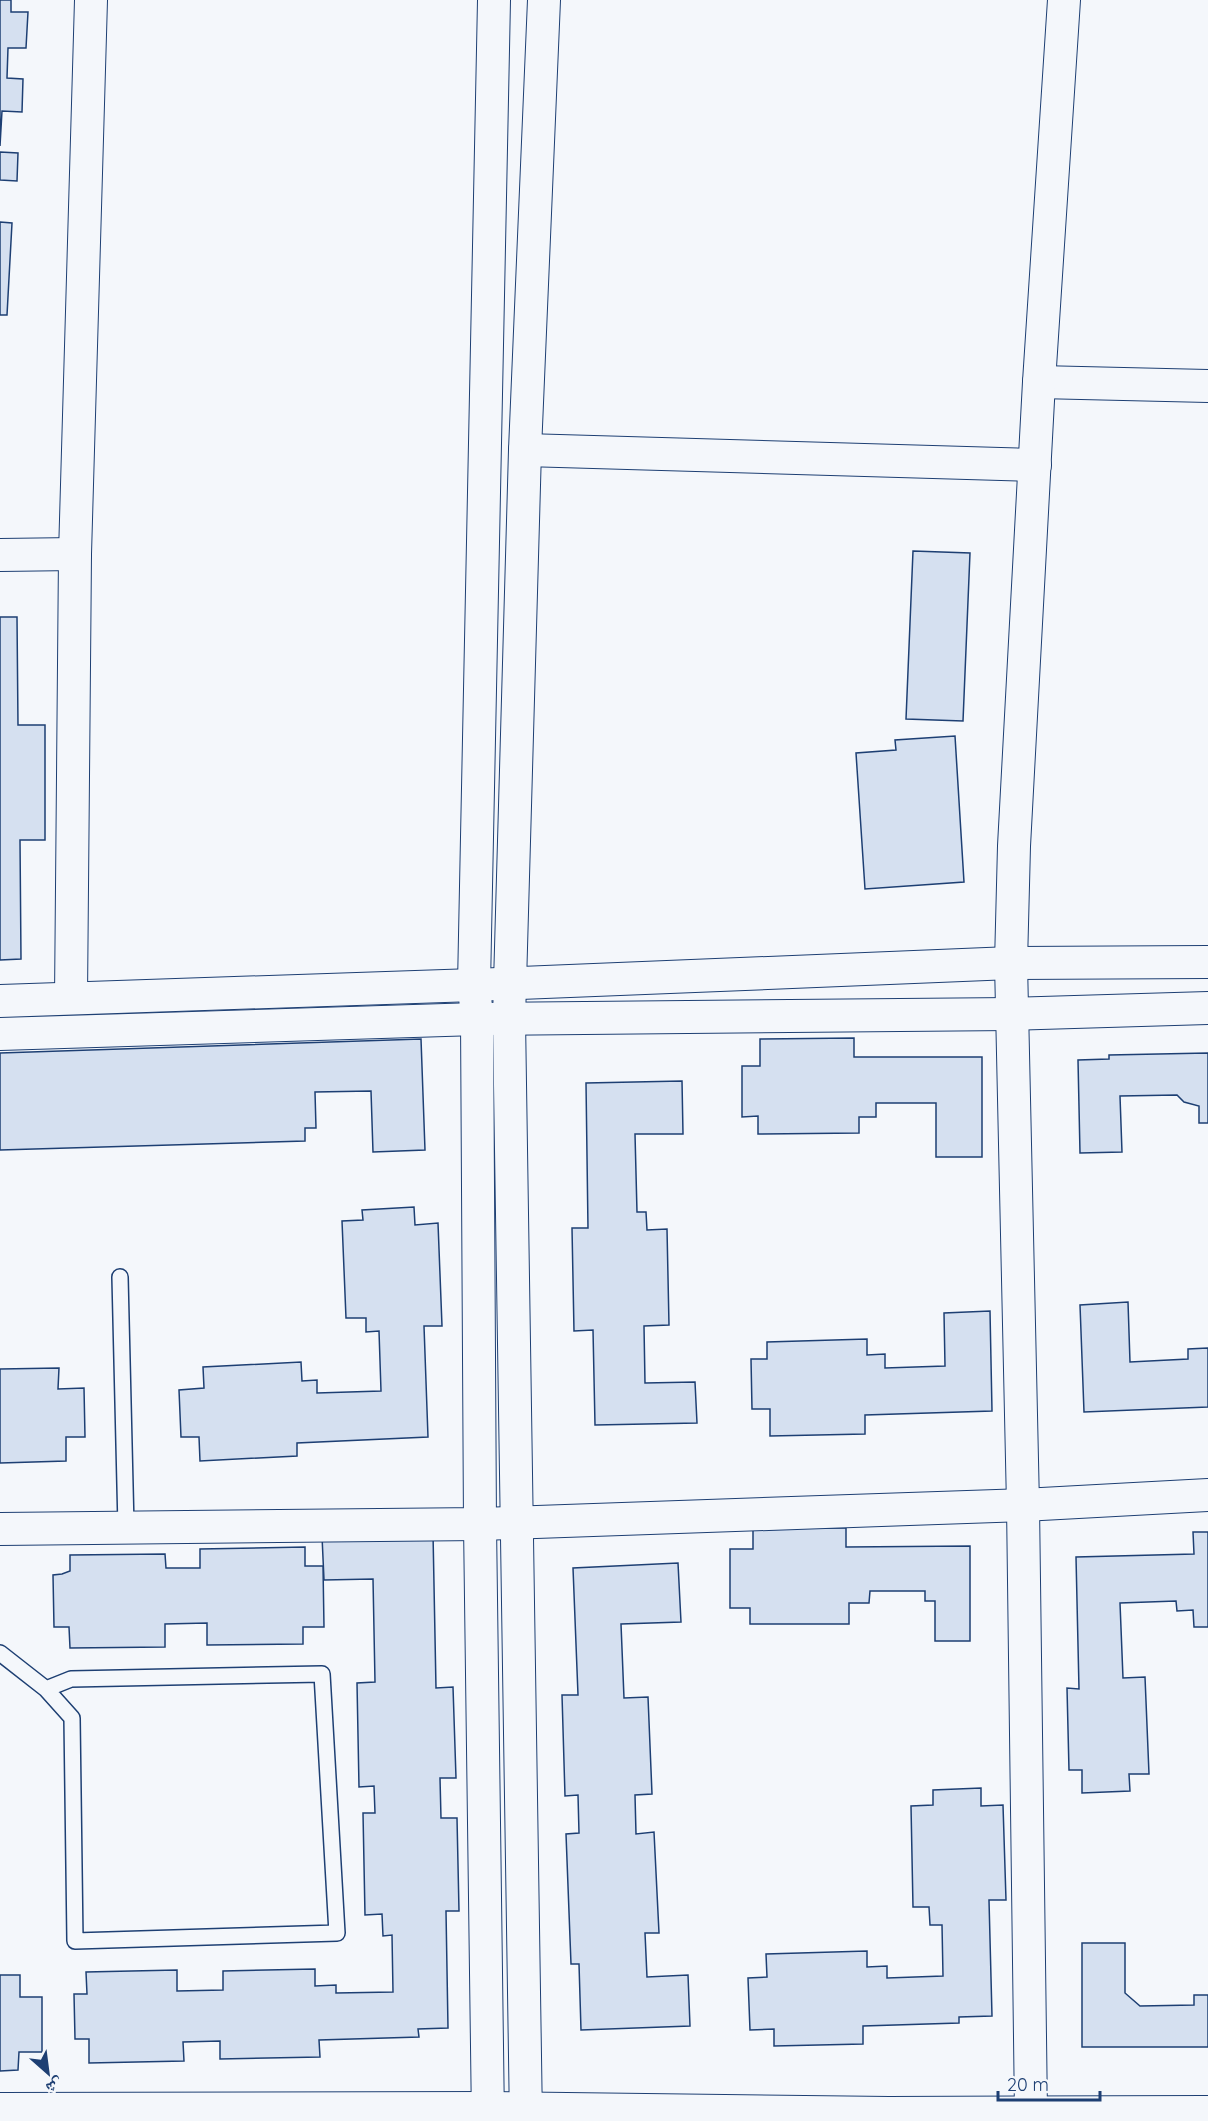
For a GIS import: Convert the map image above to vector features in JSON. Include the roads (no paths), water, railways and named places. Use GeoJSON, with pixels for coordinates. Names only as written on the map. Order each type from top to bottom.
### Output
{"type":"FeatureCollection","features":[{"type":"Feature","properties":{"kind":"street"},"geometry":{"type":"LineString","coordinates":[[71,998],[75,555],[91,0]]}},
{"type":"Feature","properties":{"kind":"street"},"geometry":{"type":"LineString","coordinates":[[488,2114],[480,1524],[477,1019],[474,986],[494,0]]}},
{"type":"Feature","properties":{"kind":"street"},"geometry":{"type":"LineString","coordinates":[[526,2115],[509,1019],[525,450],[544,0]]}},
{"type":"Feature","properties":{"kind":"street"},"geometry":{"type":"LineString","coordinates":[[1031,2112],[1023,1505],[1011,963],[1014,846],[1039,382],[1064,0]]}},
{"type":"Feature","properties":{"kind":"street"},"geometry":{"type":"LineString","coordinates":[[1039,382],[1208,386]]}},
{"type":"Feature","properties":{"kind":"street"},"geometry":{"type":"LineString","coordinates":[[525,450],[1035,465]]}},
{"type":"Feature","properties":{"kind":"street"},"geometry":{"type":"LineString","coordinates":[[0,555],[75,555]]}},
{"type":"Feature","properties":{"kind":"street"},"geometry":{"type":"LineString","coordinates":[[0,1000],[474,986],[1011,963],[1208,962]]}},
{"type":"Feature","properties":{"kind":"street"},"geometry":{"type":"LineString","coordinates":[[0,1034],[477,1019],[1011,1014],[1208,1008]]}},
{"type":"Feature","properties":{"kind":"street"},"geometry":{"type":"LineString","coordinates":[[0,1529],[480,1524],[1023,1505],[1208,1495]]}},
{"type":"Feature","properties":{"kind":"street"},"geometry":{"type":"LineString","coordinates":[[0,2109],[836,2117],[1031,2112],[1208,2112]]}},
{"type":"Feature","properties":{"kind":"lane"},"geometry":{"type":"LineString","coordinates":[[120,1277],[126,1527]]}},
{"type":"Feature","properties":{"kind":"lane"},"geometry":{"type":"LineString","coordinates":[[0,1653],[46,1689],[72,1718],[75,1941],[337,1933],[322,1674],[71,1679],[46,1689]]}}]}
